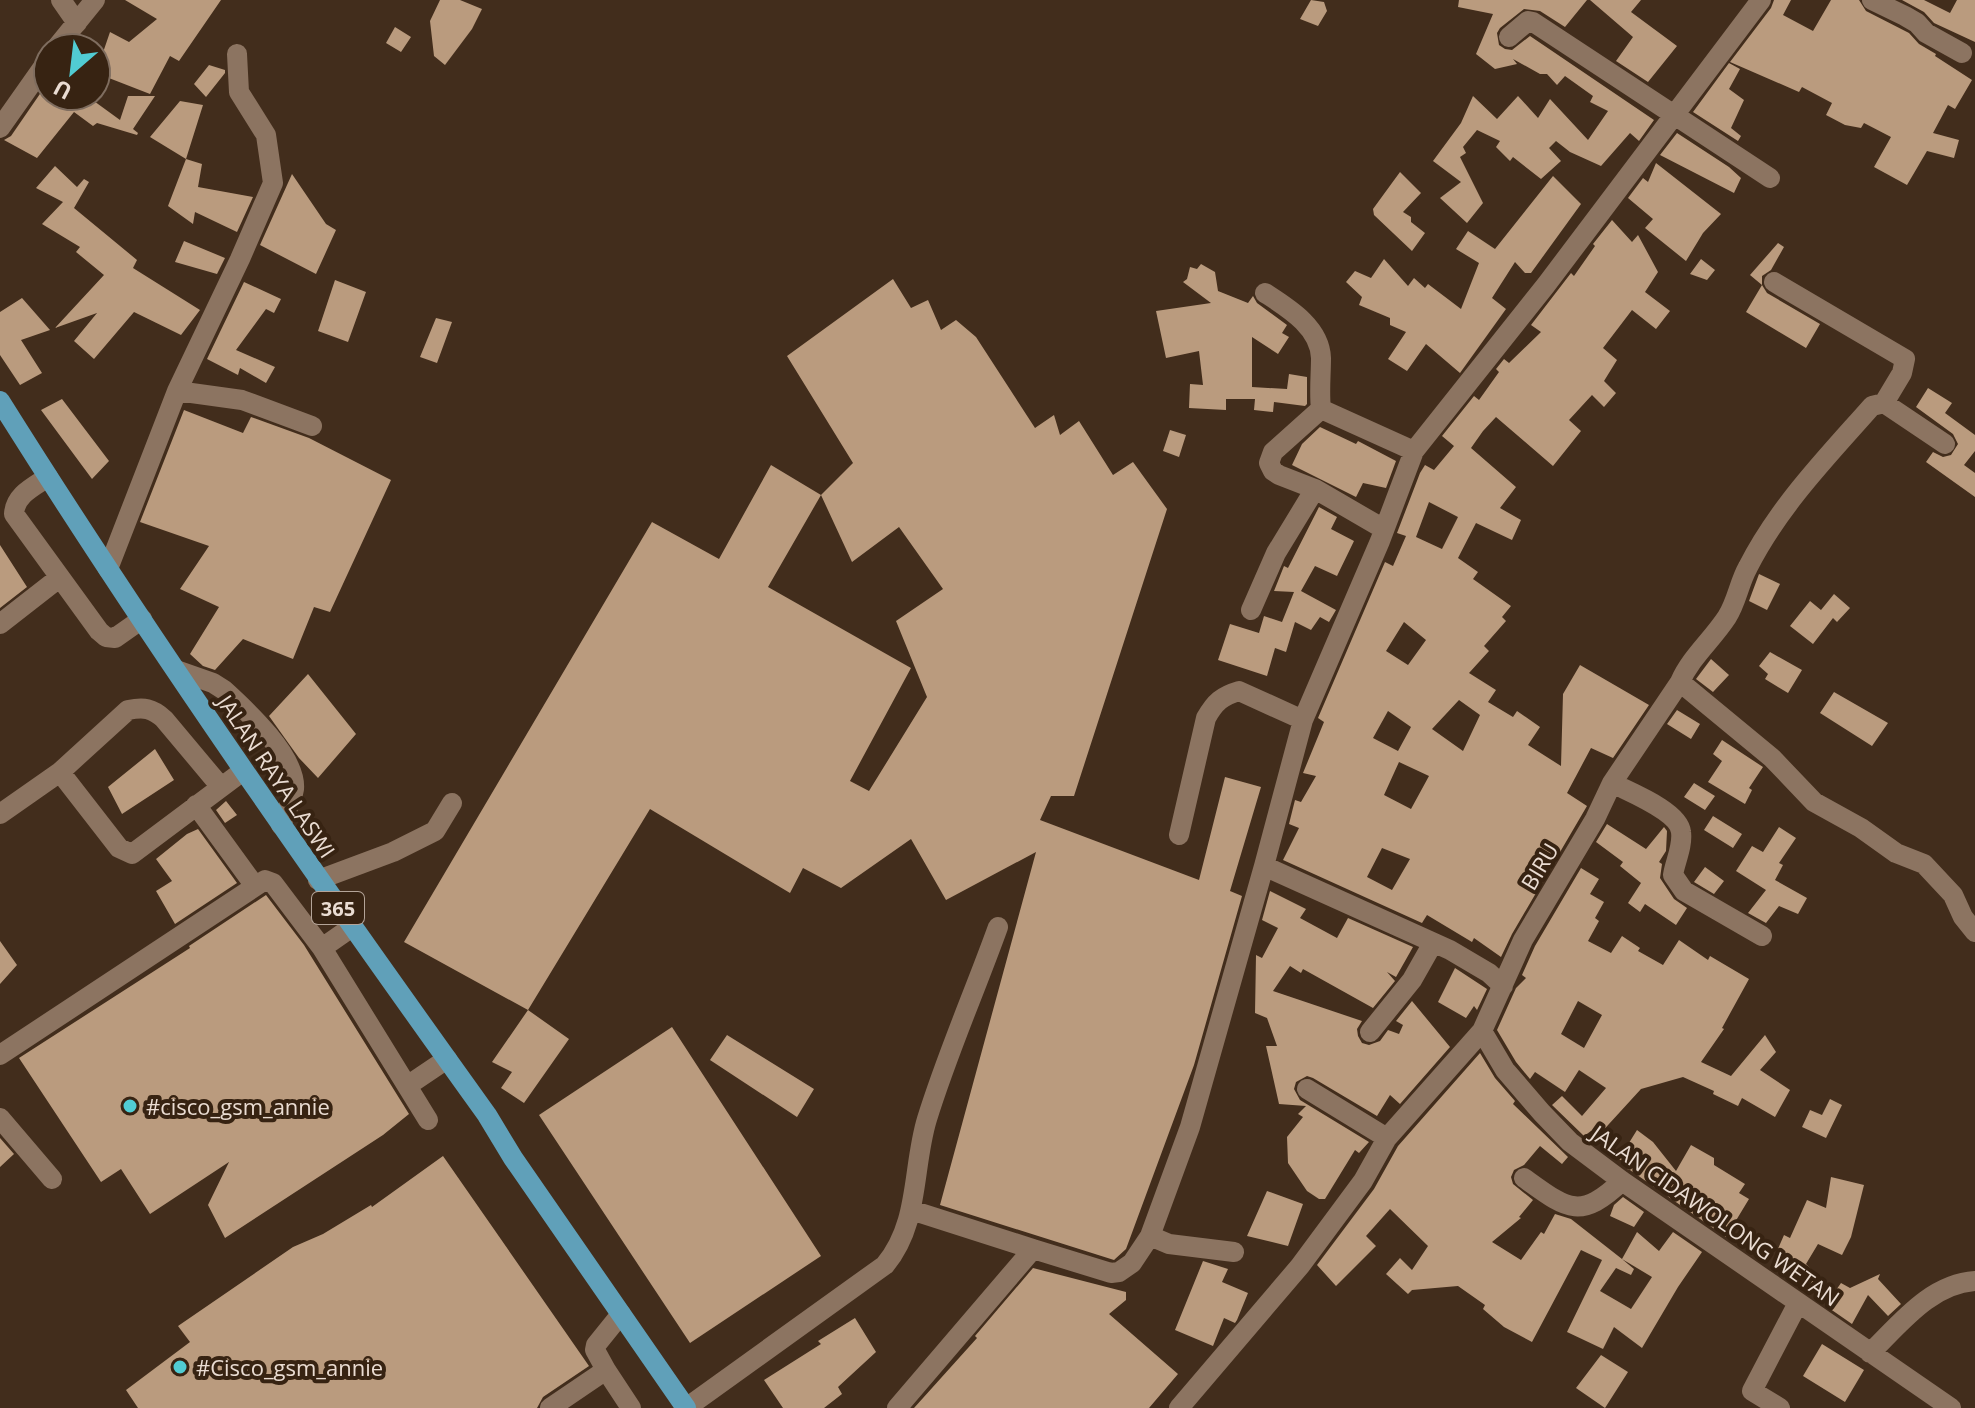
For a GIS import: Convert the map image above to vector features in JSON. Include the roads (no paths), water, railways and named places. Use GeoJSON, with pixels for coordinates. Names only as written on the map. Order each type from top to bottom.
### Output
{"type":"FeatureCollection","features":[{"type":"Feature","properties":{"kind":"main road","name":"JALAN RAYA LASWI"},"geometry":{"type":"LineString","coordinates":[[0,401],[243,771],[447,1059],[686,1408]]}},
{"type":"Feature","properties":{"kind":"street"},"geometry":{"type":"LineString","coordinates":[[61,0],[77,23]]}},
{"type":"Feature","properties":{"kind":"street"},"geometry":{"type":"LineString","coordinates":[[69,32],[95,0]]}},
{"type":"Feature","properties":{"kind":"street"},"geometry":{"type":"LineString","coordinates":[[911,1210],[1111,1273],[1119,1272],[1132,1263],[1150,1236],[1190,1127],[1303,720],[1414,451],[1538,295],[1761,0]]}},
{"type":"Feature","properties":{"kind":"street"},"geometry":{"type":"LineString","coordinates":[[1872,0],[1917,23],[1926,33],[1962,53]]}},
{"type":"Feature","properties":{"kind":"street"},"geometry":{"type":"LineString","coordinates":[[1509,37],[1528,21],[1533,22],[1580,50],[1770,178]]}},
{"type":"Feature","properties":{"kind":"street"},"geometry":{"type":"LineString","coordinates":[[108,569],[177,391],[273,183],[266,135],[239,92],[237,54]]}},
{"type":"Feature","properties":{"kind":"street"},"geometry":{"type":"LineString","coordinates":[[0,128],[32,83]]}},
{"type":"Feature","properties":{"kind":"street"},"geometry":{"type":"LineString","coordinates":[[1774,282],[1905,359],[1902,373],[1884,403],[1945,444]]}},
{"type":"Feature","properties":{"kind":"street"},"geometry":{"type":"LineString","coordinates":[[1265,293],[1292,311],[1315,337],[1321,357],[1321,409],[1273,452],[1269,463],[1273,471],[1315,489],[1384,529]]}},
{"type":"Feature","properties":{"kind":"street"},"geometry":{"type":"LineString","coordinates":[[177,391],[242,400],[312,426]]}},
{"type":"Feature","properties":{"kind":"street","name":"BIRU"},"geometry":{"type":"LineString","coordinates":[[1179,1408],[1300,1266],[1363,1181],[1387,1138],[1482,1031],[1523,940],[1595,819],[1612,783],[1693,660],[1724,621],[1736,601],[1746,569],[1794,495],[1872,406],[1884,403]]}},
{"type":"Feature","properties":{"kind":"street"},"geometry":{"type":"LineString","coordinates":[[1321,409],[1414,451]]}},
{"type":"Feature","properties":{"kind":"street"},"geometry":{"type":"LineString","coordinates":[[48,477],[19,497],[14,505],[14,514],[106,637],[115,638],[142,619]]}},
{"type":"Feature","properties":{"kind":"street"},"geometry":{"type":"LineString","coordinates":[[1251,610],[1276,553],[1315,489]]}},
{"type":"Feature","properties":{"kind":"street"},"geometry":{"type":"LineString","coordinates":[[0,624],[59,578]]}},
{"type":"Feature","properties":{"kind":"street"},"geometry":{"type":"LineString","coordinates":[[176,670],[224,690],[283,753],[294,790],[281,825]]}},
{"type":"Feature","properties":{"kind":"street"},"geometry":{"type":"LineString","coordinates":[[1680,682],[1772,758],[1814,802],[1861,828],[1896,853],[1924,864],[1953,895],[1963,917],[1975,932]]}},
{"type":"Feature","properties":{"kind":"street"},"geometry":{"type":"LineString","coordinates":[[1179,835],[1206,718],[1214,703],[1223,696],[1239,691],[1303,720]]}},
{"type":"Feature","properties":{"kind":"street"},"geometry":{"type":"LineString","coordinates":[[0,814],[60,772],[128,710],[142,707],[153,710],[164,719],[221,787]]}},
{"type":"Feature","properties":{"kind":"street"},"geometry":{"type":"LineString","coordinates":[[60,772],[119,848],[132,854],[243,771]]}},
{"type":"Feature","properties":{"kind":"street"},"geometry":{"type":"LineString","coordinates":[[1612,783],[1668,812],[1681,827],[1682,837],[1673,875],[1684,891],[1762,936]]}},
{"type":"Feature","properties":{"kind":"street"},"geometry":{"type":"LineString","coordinates":[[318,880],[393,852],[435,831],[452,803]]}},
{"type":"Feature","properties":{"kind":"street"},"geometry":{"type":"LineString","coordinates":[[196,805],[255,886]]}},
{"type":"Feature","properties":{"kind":"street"},"geometry":{"type":"LineString","coordinates":[[1264,866],[1433,943],[1489,973],[1503,986]]}},
{"type":"Feature","properties":{"kind":"street"},"geometry":{"type":"LineString","coordinates":[[0,1055],[265,880],[273,883],[322,948],[428,1120]]}},
{"type":"Feature","properties":{"kind":"street"},"geometry":{"type":"LineString","coordinates":[[322,948],[352,927]]}},
{"type":"Feature","properties":{"kind":"street"},"geometry":{"type":"LineString","coordinates":[[686,1408],[885,1265],[902,1240],[911,1210],[918,1151],[928,1116],[998,927]]}},
{"type":"Feature","properties":{"kind":"street"},"geometry":{"type":"LineString","coordinates":[[1370,1032],[1412,980],[1433,943]]}},
{"type":"Feature","properties":{"kind":"street","name":"JALAN CIDAWOLONG WETAN"},"geometry":{"type":"LineString","coordinates":[[1482,1031],[1505,1070],[1570,1142],[1951,1408]]}},
{"type":"Feature","properties":{"kind":"street"},"geometry":{"type":"LineString","coordinates":[[407,1086],[447,1059]]}},
{"type":"Feature","properties":{"kind":"street"},"geometry":{"type":"LineString","coordinates":[[1307,1089],[1387,1138]]}},
{"type":"Feature","properties":{"kind":"street"},"geometry":{"type":"LineString","coordinates":[[0,1118],[52,1179]]}},
{"type":"Feature","properties":{"kind":"street"},"geometry":{"type":"LineString","coordinates":[[1524,1178],[1555,1199],[1577,1207],[1594,1205],[1622,1181]]}},
{"type":"Feature","properties":{"kind":"street"},"geometry":{"type":"LineString","coordinates":[[1150,1236],[1169,1244],[1234,1252]]}},
{"type":"Feature","properties":{"kind":"street"},"geometry":{"type":"LineString","coordinates":[[897,1408],[1033,1249]]}},
{"type":"Feature","properties":{"kind":"street"},"geometry":{"type":"LineString","coordinates":[[1870,1353],[1916,1308],[1934,1295],[1946,1287],[1975,1281]]}},
{"type":"Feature","properties":{"kind":"street"},"geometry":{"type":"LineString","coordinates":[[1780,1408],[1752,1391],[1798,1303]]}},
{"type":"Feature","properties":{"kind":"street"},"geometry":{"type":"LineString","coordinates":[[621,1314],[595,1350],[631,1408]]}},
{"type":"Feature","properties":{"kind":"street"},"geometry":{"type":"LineString","coordinates":[[550,1408],[606,1370]]}},
{"type":"Feature","properties":{"kind":"place","name":"#cisco_gsm_annie"},"geometry":{"type":"Point","coordinates":[130,1106]}},
{"type":"Feature","properties":{"kind":"place","name":"#Cisco_gsm_annie"},"geometry":{"type":"Point","coordinates":[180,1367]}}]}
